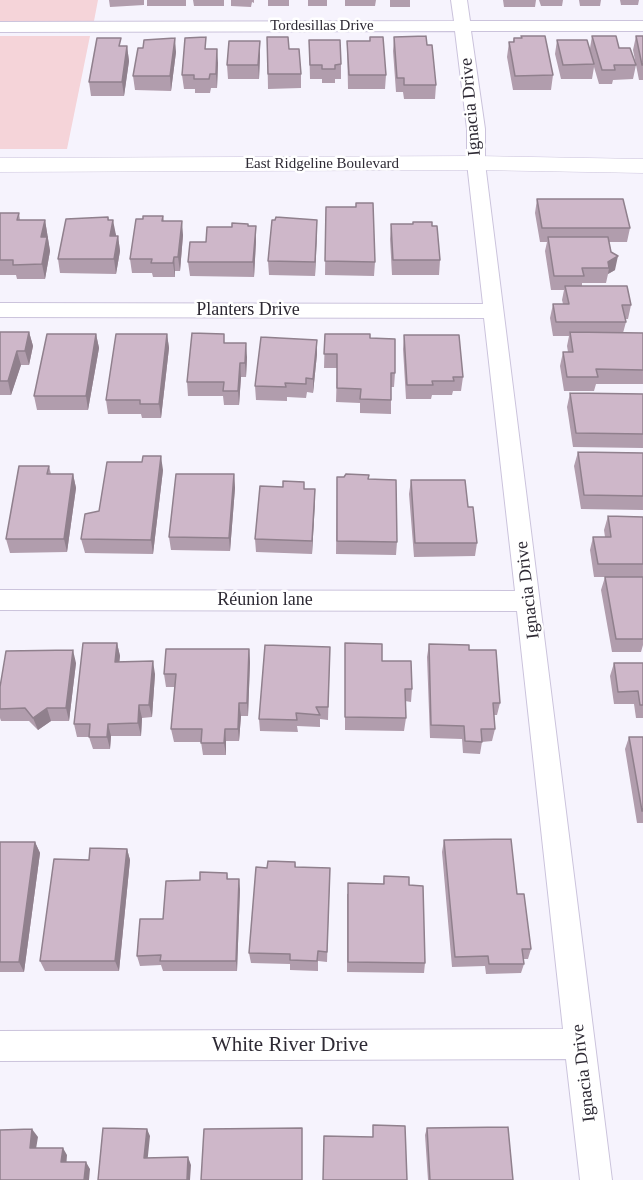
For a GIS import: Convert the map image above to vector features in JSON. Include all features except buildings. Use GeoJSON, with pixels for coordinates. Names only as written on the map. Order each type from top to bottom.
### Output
{"type":"FeatureCollection","features":[{"type":"Feature","properties":{"kind":"street","name":"Ignacia Drive"},"geometry":{"type":"LineString","coordinates":[[459,0],[476,129],[476,163],[596,1180]]}},
{"type":"Feature","properties":{"kind":"street","name":"Tordesillas Drive"},"geometry":{"type":"LineString","coordinates":[[0,27],[643,26]]}},
{"type":"Feature","properties":{"kind":"street","name":"East Ridgeline Boulevard"},"geometry":{"type":"LineString","coordinates":[[0,165],[476,163],[643,166]]}},
{"type":"Feature","properties":{"kind":"street","name":"Planters Drive"},"geometry":{"type":"LineString","coordinates":[[0,310],[495,310]]}},
{"type":"Feature","properties":{"kind":"street","name":"Réunion lane"},"geometry":{"type":"LineString","coordinates":[[0,600],[529,601]]}},
{"type":"Feature","properties":{"kind":"street","name":"White River Drive"},"geometry":{"type":"LineString","coordinates":[[0,1046],[581,1044]]}},
{"type":"Feature","properties":{"kind":"shaded area"},"geometry":{"type":"Polygon","coordinates":[[[0,0],[98,0],[94,21],[0,21],[0,0]]]}},
{"type":"Feature","properties":{"kind":"shaded area"},"geometry":{"type":"Polygon","coordinates":[[[0,36],[90,36],[67,149],[0,149],[0,36]]]}}]}
